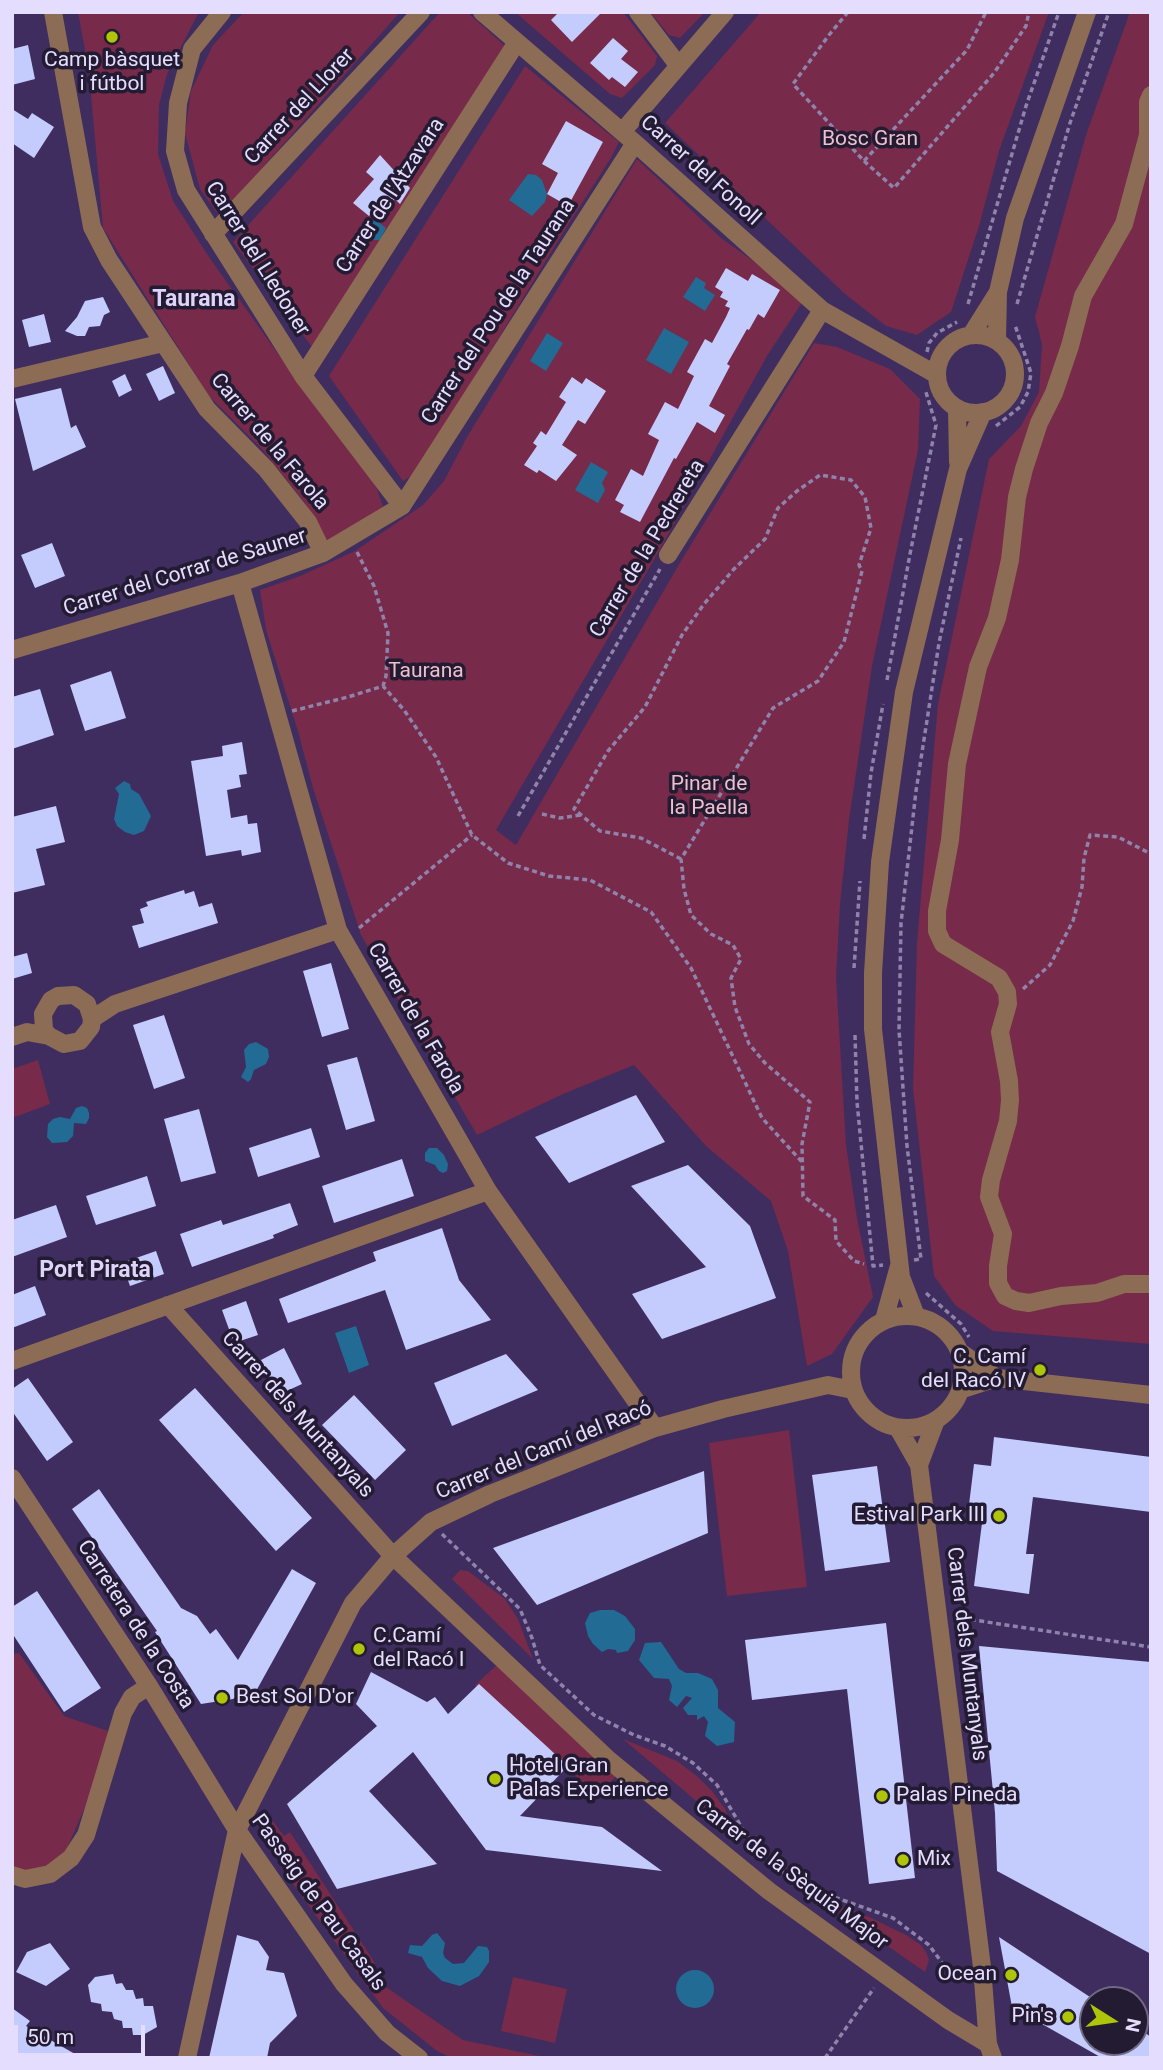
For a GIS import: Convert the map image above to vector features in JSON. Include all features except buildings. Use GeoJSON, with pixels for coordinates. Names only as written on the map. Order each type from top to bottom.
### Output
{"type":"FeatureCollection","features":[{"type":"Feature","properties":{"kind":"street","name":"Carrer de la Farola"},"geometry":{"type":"LineString","coordinates":[[53,12],[92,227],[108,260],[207,409],[266,469],[308,522],[323,553]]}},
{"type":"Feature","properties":{"kind":"street","name":"Carrer del Lledoner"},"geometry":{"type":"LineString","coordinates":[[222,12],[192,49],[178,103],[175,151],[186,190],[303,376],[402,506]]}},
{"type":"Feature","properties":{"kind":"street","name":"Carrer del Llorer"},"geometry":{"type":"LineString","coordinates":[[212,234],[421,12]]}},
{"type":"Feature","properties":{"kind":"street","name":"Carrer del Fonoll"},"geometry":{"type":"LineString","coordinates":[[482,12],[822,310],[897,351],[929,377]]}},
{"type":"Feature","properties":{"kind":"street"},"geometry":{"type":"LineString","coordinates":[[638,12],[678,65]]}},
{"type":"Feature","properties":{"kind":"street","name":"Carrer del Pou de la Taurana"},"geometry":{"type":"LineString","coordinates":[[402,506],[628,138],[678,65],[725,12]]}},
{"type":"Feature","properties":{"kind":"street"},"geometry":{"type":"LineString","coordinates":[[997,341],[998,292],[1015,218],[1087,12]]}},
{"type":"Feature","properties":{"kind":"street","name":"Carrer de l'Atzavara"},"geometry":{"type":"LineString","coordinates":[[303,376],[517,42]]}},
{"type":"Feature","properties":{"kind":"street"},"geometry":{"type":"LineString","coordinates":[[1151,95],[1148,102],[1147,135],[1124,224],[1083,296],[1058,382],[1039,423],[1024,469],[998,618],[978,667],[957,764],[950,840],[937,911],[937,931],[943,944],[999,978],[1007,992],[1005,1018],[1000,1032],[1010,1100],[1008,1121],[991,1180],[989,1197],[1003,1234],[998,1283],[1005,1296],[1030,1303],[1061,1296],[1097,1293],[1124,1284],[1151,1284]]}},
{"type":"Feature","properties":{"kind":"street"},"geometry":{"type":"LineString","coordinates":[[971,335],[998,292]]}},
{"type":"Feature","properties":{"kind":"street","name":"Carrer de la Pedrereta"},"geometry":{"type":"LineString","coordinates":[[668,555],[822,310]]}},
{"type":"Feature","properties":{"kind":"street"},"geometry":{"type":"LineString","coordinates":[[971,335],[997,341],[1007,350],[1013,362],[1013,388],[1006,399],[995,408],[983,412],[957,408],[929,377],[939,362],[935,353],[971,335]]}},
{"type":"Feature","properties":{"kind":"street"},"geometry":{"type":"LineString","coordinates":[[12,379],[163,344]]}},
{"type":"Feature","properties":{"kind":"street","name":"Carrer del Fonoll"},"geometry":{"type":"LineString","coordinates":[[897,351],[935,353]]}},
{"type":"Feature","properties":{"kind":"street"},"geometry":{"type":"LineString","coordinates":[[957,408],[958,469]]}},
{"type":"Feature","properties":{"kind":"street"},"geometry":{"type":"LineString","coordinates":[[916,1316],[900,1270],[873,1029],[873,973],[880,862],[904,692],[958,469],[983,412]]}},
{"type":"Feature","properties":{"kind":"street","name":"Carrer del Corrar de Sauner"},"geometry":{"type":"LineString","coordinates":[[12,650],[240,583],[323,553],[402,506]]}},
{"type":"Feature","properties":{"kind":"street","name":"Carrer de la Farola"},"geometry":{"type":"LineString","coordinates":[[240,583],[338,930],[488,1191],[655,1428]]}},
{"type":"Feature","properties":{"kind":"street"},"geometry":{"type":"LineString","coordinates":[[90,1011],[338,930]]}},
{"type":"Feature","properties":{"kind":"street"},"geometry":{"type":"LineString","coordinates":[[74,995],[90,1011],[87,1035],[72,1044],[56,1042],[44,1030],[43,1014],[46,1006],[58,996],[74,995]]}},
{"type":"Feature","properties":{"kind":"street"},"geometry":{"type":"LineString","coordinates":[[20,1035],[43,1014]]}},
{"type":"Feature","properties":{"kind":"street"},"geometry":{"type":"LineString","coordinates":[[20,1035],[49,1036]]}},
{"type":"Feature","properties":{"kind":"street"},"geometry":{"type":"LineString","coordinates":[[12,1361],[488,1191]]}},
{"type":"Feature","properties":{"kind":"street"},"geometry":{"type":"LineString","coordinates":[[884,1320],[900,1270]]}},
{"type":"Feature","properties":{"kind":"street","name":"Carrer dels Muntanyals"},"geometry":{"type":"LineString","coordinates":[[167,1306],[393,1556]]}},
{"type":"Feature","properties":{"kind":"street"},"geometry":{"type":"LineString","coordinates":[[967,1348],[960,1390],[955,1402],[936,1420],[918,1427],[898,1428],[870,1415],[853,1390],[853,1354],[865,1334],[884,1320],[900,1315],[926,1318],[942,1328],[967,1348],[997,1378]]}},
{"type":"Feature","properties":{"kind":"street","name":"Carrer del Camí del Racó"},"geometry":{"type":"LineString","coordinates":[[828,1385],[851,1366]]}},
{"type":"Feature","properties":{"kind":"street"},"geometry":{"type":"LineString","coordinates":[[960,1390],[997,1378],[1151,1395]]}},
{"type":"Feature","properties":{"kind":"street","name":"Carrer del Camí del Racó"},"geometry":{"type":"LineString","coordinates":[[187,2058],[237,1830],[278,1744],[353,1603],[393,1556],[431,1522],[490,1494],[655,1428],[828,1385],[853,1390]]}},
{"type":"Feature","properties":{"kind":"street","name":"Carrer dels Muntanyals"},"geometry":{"type":"LineString","coordinates":[[919,1465],[936,1420]]}},
{"type":"Feature","properties":{"kind":"street","name":"Carrer dels Muntanyals"},"geometry":{"type":"LineString","coordinates":[[898,1428],[919,1465],[994,2053]]}},
{"type":"Feature","properties":{"kind":"street","name":"Carretera de la Costa"},"geometry":{"type":"LineString","coordinates":[[12,1478],[149,1686],[217,1798]]}},
{"type":"Feature","properties":{"kind":"street","name":"Carrer de la Sèquia Major"},"geometry":{"type":"LineString","coordinates":[[393,1556],[609,1760],[769,1891],[994,2053]]}},
{"type":"Feature","properties":{"kind":"street"},"geometry":{"type":"LineString","coordinates":[[12,1875],[25,1879],[50,1874],[71,1858],[86,1835],[123,1713],[132,1697],[149,1686]]}},
{"type":"Feature","properties":{"kind":"street","name":"Passeig de Pau Casals"},"geometry":{"type":"LineString","coordinates":[[217,1798],[344,1984],[387,2033],[419,2058]]}},
{"type":"Feature","properties":{"kind":"path"},"geometry":{"type":"LineString","coordinates":[[848,12],[793,84],[864,161],[894,188],[994,73],[1026,26],[1029,12]]}},
{"type":"Feature","properties":{"kind":"path"},"geometry":{"type":"LineString","coordinates":[[864,161],[967,50],[986,12]]}},
{"type":"Feature","properties":{"kind":"path"},"geometry":{"type":"LineString","coordinates":[[935,353],[929,343],[937,333],[965,316],[1026,106],[1059,12]]}},
{"type":"Feature","properties":{"kind":"path"},"geometry":{"type":"LineString","coordinates":[[1016,307],[1070,123],[1109,12]]}},
{"type":"Feature","properties":{"kind":"path"},"geometry":{"type":"LineString","coordinates":[[995,427],[1020,407],[1028,392],[1031,373],[1013,318]]}},
{"type":"Feature","properties":{"kind":"path"},"geometry":{"type":"LineString","coordinates":[[886,691],[936,425],[929,377]]}},
{"type":"Feature","properties":{"kind":"path"},"geometry":{"type":"LineString","coordinates":[[681,859],[641,838],[600,831],[574,808],[608,751],[645,707],[682,635],[734,569],[765,539],[778,508],[820,475],[851,480],[865,497],[872,527],[859,565],[862,571],[844,642],[818,681],[773,708],[681,859],[684,888],[691,915],[711,934],[733,945],[741,959],[731,978],[735,1007],[749,1044],[765,1063],[810,1102],[802,1144],[803,1196],[835,1220],[836,1241],[854,1261],[864,1264]]}},
{"type":"Feature","properties":{"kind":"path"},"geometry":{"type":"LineString","coordinates":[[855,1034],[857,1102],[873,1266],[900,1270],[922,1259],[907,1146],[900,1043],[901,923],[916,790],[937,657],[964,526]]}},
{"type":"Feature","properties":{"kind":"path"},"geometry":{"type":"LineString","coordinates":[[349,537],[374,586],[388,633],[383,686]]}},
{"type":"Feature","properties":{"kind":"path","name":"Carrer de la Pedrereta"},"geometry":{"type":"LineString","coordinates":[[518,816],[668,555]]}},
{"type":"Feature","properties":{"kind":"path"},"geometry":{"type":"LineString","coordinates":[[277,714],[383,686]]}},
{"type":"Feature","properties":{"kind":"path"},"geometry":{"type":"LineString","coordinates":[[383,686],[404,710],[436,757],[472,835],[508,863],[549,876],[590,880],[651,912],[691,968],[762,1118],[802,1162]]}},
{"type":"Feature","properties":{"kind":"path"},"geometry":{"type":"LineString","coordinates":[[864,841],[871,773],[883,705]]}},
{"type":"Feature","properties":{"kind":"path"},"geometry":{"type":"LineString","coordinates":[[541,814],[560,818],[581,815]]}},
{"type":"Feature","properties":{"kind":"path"},"geometry":{"type":"LineString","coordinates":[[359,928],[472,835]]}},
{"type":"Feature","properties":{"kind":"path"},"geometry":{"type":"LineString","coordinates":[[1008,999],[1050,965],[1073,921],[1082,887],[1084,858],[1090,835],[1118,837],[1151,854]]}},
{"type":"Feature","properties":{"kind":"path"},"geometry":{"type":"LineString","coordinates":[[854,972],[861,868]]}},
{"type":"Feature","properties":{"kind":"path"},"geometry":{"type":"LineString","coordinates":[[919,1286],[961,1324],[967,1348]]}},
{"type":"Feature","properties":{"kind":"path"},"geometry":{"type":"LineString","coordinates":[[431,1522],[520,1609],[540,1665],[594,1715],[634,1735],[665,1746],[693,1763],[718,1785],[746,1835],[789,1877],[806,1887],[893,1918],[929,1945],[948,1971],[982,1967]]}},
{"type":"Feature","properties":{"kind":"path"},"geometry":{"type":"LineString","coordinates":[[938,1615],[1151,1647]]}},
{"type":"Feature","properties":{"kind":"path"},"geometry":{"type":"LineString","coordinates":[[825,2058],[884,1974]]}},
{"type":"Feature","properties":{"kind":"green space"},"geometry":{"type":"Polygon","coordinates":[[[78,12],[199,12],[167,74],[159,105],[158,154],[173,201],[209,257],[375,483],[383,507],[327,543],[305,503],[262,449],[208,395],[103,228],[89,72],[78,12]]]}},
{"type":"Feature","properties":{"kind":"green space"},"geometry":{"type":"Polygon","coordinates":[[[244,12],[400,12],[226,209],[217,213],[200,189],[185,133],[191,91],[213,45],[244,12]]]}},
{"type":"Feature","properties":{"kind":"green space"},"geometry":{"type":"Polygon","coordinates":[[[440,12],[467,12],[505,46],[312,347],[233,242],[440,12]]]}},
{"type":"Feature","properties":{"kind":"green space"},"geometry":{"type":"Polygon","coordinates":[[[515,12],[623,12],[657,56],[655,65],[622,98],[610,94],[515,12]]]}},
{"type":"Feature","properties":{"kind":"green space"},"geometry":{"type":"Polygon","coordinates":[[[650,12],[705,12],[680,38],[669,35],[650,12]]]}},
{"type":"Feature","properties":{"kind":"green space","name":"Bosc Gran"},"geometry":{"type":"Polygon","coordinates":[[[761,12],[1049,12],[999,151],[979,226],[951,312],[917,335],[886,326],[845,294],[665,123],[761,12]]]}},
{"type":"Feature","properties":{"kind":"green space"},"geometry":{"type":"Polygon","coordinates":[[[1130,12],[1151,12],[1151,1344],[993,1331],[955,1305],[934,1276],[913,1089],[917,942],[938,704],[989,459],[1021,426],[1039,392],[1042,344],[1035,317],[1086,135],[1130,12]]]}},
{"type":"Feature","properties":{"kind":"green space"},"geometry":{"type":"Polygon","coordinates":[[[525,66],[619,142],[416,473],[403,481],[329,376],[525,66]]]}},
{"type":"Feature","properties":{"kind":"green space","name":"Pinar de la Paella"},"geometry":{"type":"Polygon","coordinates":[[[637,159],[721,238],[805,298],[767,356],[659,551],[496,830],[516,845],[681,561],[814,343],[837,347],[890,369],[920,399],[918,450],[872,666],[849,820],[836,978],[846,1145],[873,1297],[832,1354],[807,1366],[788,1251],[771,1201],[706,1146],[634,1065],[563,1094],[477,1135],[361,935],[313,788],[266,630],[260,590],[300,576],[355,551],[423,505],[444,481],[467,437],[637,159]]]}},
{"type":"Feature","properties":{"kind":"green space"},"geometry":{"type":"Polygon","coordinates":[[[38,1060],[50,1104],[12,1118],[12,1069],[38,1060]]]}},
{"type":"Feature","properties":{"kind":"green space"},"geometry":{"type":"Polygon","coordinates":[[[789,1430],[807,1587],[727,1596],[709,1443],[789,1430]]]}},
{"type":"Feature","properties":{"kind":"green space"},"geometry":{"type":"Polygon","coordinates":[[[460,1570],[468,1571],[505,1599],[518,1619],[533,1659],[452,1579],[460,1570]]]}},
{"type":"Feature","properties":{"kind":"green space"},"geometry":{"type":"Polygon","coordinates":[[[19,1653],[64,1716],[108,1731],[95,1784],[65,1853],[40,1872],[12,1869],[12,1654],[19,1653]]]}},
{"type":"Feature","properties":{"kind":"green space"},"geometry":{"type":"Polygon","coordinates":[[[498,1664],[616,1776],[598,1796],[475,1685],[498,1664]]]}},
{"type":"Feature","properties":{"kind":"green space"},"geometry":{"type":"Polygon","coordinates":[[[623,1739],[677,1761],[698,1777],[725,1809],[734,1833],[623,1739]]]}},
{"type":"Feature","properties":{"kind":"green space"},"geometry":{"type":"Polygon","coordinates":[[[270,1817],[284,1836],[290,1832],[375,1963],[367,1974],[463,2040],[549,2058],[452,2058],[437,2051],[383,2008],[280,1866],[283,1859],[267,1829],[270,1817]]]}},
{"type":"Feature","properties":{"kind":"green space"},"geometry":{"type":"Polygon","coordinates":[[[829,1905],[859,1912],[921,1945],[929,1960],[925,1972],[829,1905]]]}},
{"type":"Feature","properties":{"kind":"green space"},"geometry":{"type":"Polygon","coordinates":[[[513,1977],[567,1989],[555,2043],[501,2031],[513,1977]]]}},
{"type":"Feature","properties":{"kind":"water"},"geometry":{"type":"Polygon","coordinates":[[[528,174],[536,175],[542,180],[547,194],[545,202],[532,216],[509,200],[528,174]]]}},
{"type":"Feature","properties":{"kind":"water"},"geometry":{"type":"Polygon","coordinates":[[[373,218],[386,228],[380,240],[372,240],[365,231],[373,218]]]}},
{"type":"Feature","properties":{"kind":"water"},"geometry":{"type":"Polygon","coordinates":[[[696,277],[706,283],[704,288],[715,295],[705,311],[683,297],[696,277]]]}},
{"type":"Feature","properties":{"kind":"water"},"geometry":{"type":"Polygon","coordinates":[[[664,328],[689,342],[671,374],[646,360],[664,328]]]}},
{"type":"Feature","properties":{"kind":"water"},"geometry":{"type":"Polygon","coordinates":[[[547,333],[563,343],[546,371],[530,361],[547,333]]]}},
{"type":"Feature","properties":{"kind":"water"},"geometry":{"type":"Polygon","coordinates":[[[591,462],[608,472],[602,483],[605,490],[598,503],[575,490],[591,462]]]}},
{"type":"Feature","properties":{"kind":"water"},"geometry":{"type":"Polygon","coordinates":[[[124,781],[139,794],[151,816],[144,831],[134,835],[117,826],[114,819],[119,794],[115,788],[124,781]]]}},
{"type":"Feature","properties":{"kind":"water"},"geometry":{"type":"Polygon","coordinates":[[[256,1042],[268,1049],[269,1057],[266,1064],[254,1070],[248,1082],[241,1077],[246,1067],[244,1050],[249,1044],[256,1042]]]}},
{"type":"Feature","properties":{"kind":"water"},"geometry":{"type":"Polygon","coordinates":[[[76,1108],[87,1108],[89,1113],[86,1124],[74,1123],[73,1136],[67,1142],[52,1143],[47,1137],[48,1124],[60,1117],[70,1119],[76,1108]]]}},
{"type":"Feature","properties":{"kind":"water"},"geometry":{"type":"Polygon","coordinates":[[[429,1148],[437,1148],[444,1155],[448,1164],[447,1171],[443,1173],[435,1165],[425,1161],[425,1153],[429,1148]]]}},
{"type":"Feature","properties":{"kind":"water"},"geometry":{"type":"Polygon","coordinates":[[[356,1326],[369,1365],[349,1373],[335,1333],[356,1326]]]}},
{"type":"Feature","properties":{"kind":"water"},"geometry":{"type":"Polygon","coordinates":[[[614,1610],[625,1616],[635,1629],[635,1640],[628,1651],[617,1653],[616,1650],[608,1649],[602,1652],[593,1644],[585,1623],[590,1613],[614,1610]]]}},
{"type":"Feature","properties":{"kind":"water"},"geometry":{"type":"Polygon","coordinates":[[[661,1642],[679,1669],[712,1679],[718,1690],[718,1708],[735,1722],[734,1742],[717,1746],[705,1736],[708,1722],[704,1716],[697,1720],[697,1715],[688,1715],[683,1708],[692,1698],[686,1696],[677,1707],[669,1700],[672,1686],[669,1679],[654,1678],[639,1660],[645,1643],[661,1642]]]}},
{"type":"Feature","properties":{"kind":"water"},"geometry":{"type":"Polygon","coordinates":[[[437,1933],[445,1943],[445,1958],[453,1964],[464,1963],[478,1946],[487,1947],[489,1962],[479,1976],[460,1986],[442,1981],[428,1968],[422,1957],[408,1953],[410,1945],[422,1946],[437,1933]]]}},
{"type":"Feature","properties":{"kind":"water"},"geometry":{"type":"Polygon","coordinates":[[[695,1970],[709,1975],[714,1989],[709,2003],[695,2008],[681,2003],[676,1989],[681,1975],[695,1970]]]}},
{"type":"Feature","properties":{"kind":"place","name":"Camp bàsquet i fútbol"},"geometry":{"type":"Point","coordinates":[112,37]}},
{"type":"Feature","properties":{"kind":"place","name":"C. Camí del Racó IV"},"geometry":{"type":"Point","coordinates":[1040,1370]}},
{"type":"Feature","properties":{"kind":"place","name":"Estival Park III"},"geometry":{"type":"Point","coordinates":[999,1516]}},
{"type":"Feature","properties":{"kind":"place","name":"C.Camí del Racó I"},"geometry":{"type":"Point","coordinates":[359,1649]}},
{"type":"Feature","properties":{"kind":"place","name":"Best Sol D'or"},"geometry":{"type":"Point","coordinates":[222,1698]}},
{"type":"Feature","properties":{"kind":"place","name":"Hotel Gran Palas Experience"},"geometry":{"type":"Point","coordinates":[495,1779]}},
{"type":"Feature","properties":{"kind":"place","name":"Palas Pineda"},"geometry":{"type":"Point","coordinates":[882,1796]}},
{"type":"Feature","properties":{"kind":"place","name":"Mix"},"geometry":{"type":"Point","coordinates":[903,1860]}},
{"type":"Feature","properties":{"kind":"place","name":"Ocean"},"geometry":{"type":"Point","coordinates":[1011,1975]}},
{"type":"Feature","properties":{"kind":"place","name":"Pin's"},"geometry":{"type":"Point","coordinates":[1068,2017]}},
{"type":"Feature","properties":{"kind":"district","name":"Taurana"},"geometry":{"type":"Point","coordinates":[194,300]}},
{"type":"Feature","properties":{"kind":"district","name":"Port Pirata"},"geometry":{"type":"Point","coordinates":[95,1271]}}]}
